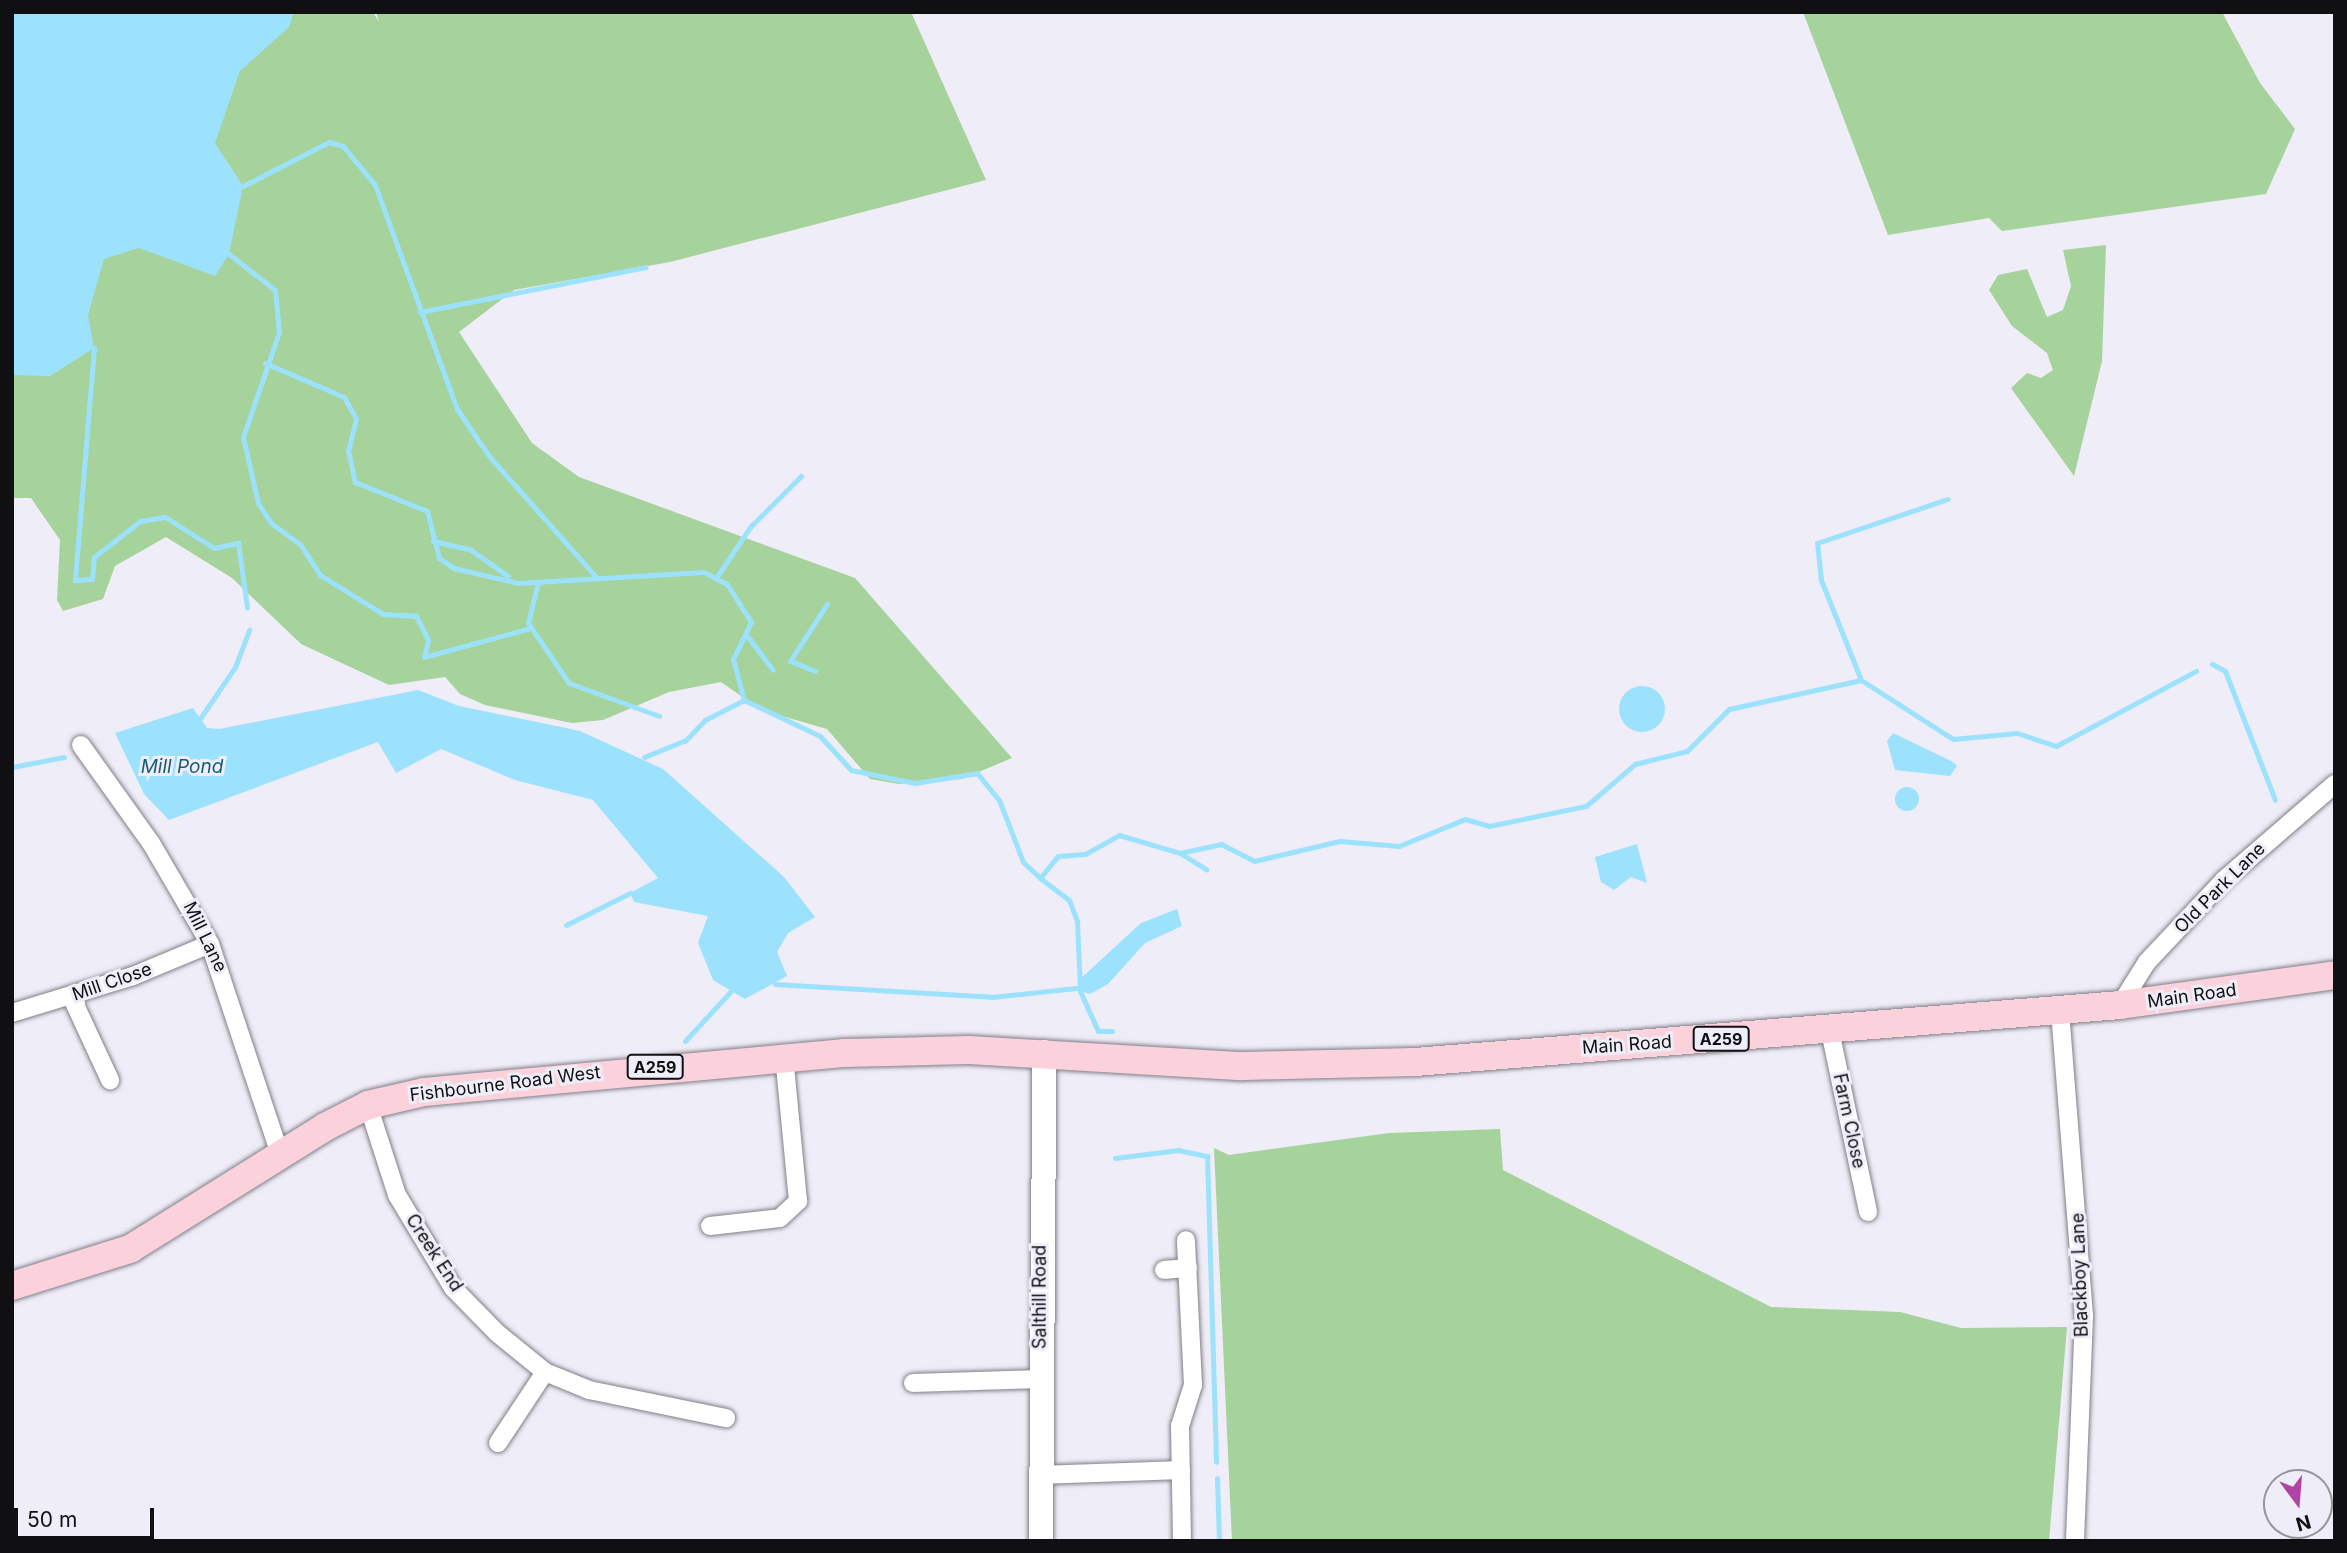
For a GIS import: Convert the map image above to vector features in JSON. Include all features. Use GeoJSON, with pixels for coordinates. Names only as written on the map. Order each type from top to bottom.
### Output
{"type":"FeatureCollection","features":[{"type":"Feature","properties":{"kind":"main road","name":"Main Road"},"geometry":{"type":"LineString","coordinates":[[1044,1052],[1336,1065],[1830,1031],[2060,1011],[2335,975]]}},
{"type":"Feature","properties":{"kind":"main road","name":"Fishbourne Road West"},"geometry":{"type":"LineString","coordinates":[[12,1286],[130,1249],[281,1154],[368,1105],[424,1092],[784,1056],[1044,1052]]}},
{"type":"Feature","properties":{"kind":"street","name":"Mill Lane"},"geometry":{"type":"LineString","coordinates":[[80,744],[151,842],[210,944],[281,1154]]}},
{"type":"Feature","properties":{"kind":"street","name":"Old Park Lane"},"geometry":{"type":"LineString","coordinates":[[2120,1005],[2147,962],[2224,880],[2335,784]]}},
{"type":"Feature","properties":{"kind":"street","name":"Mill Close"},"geometry":{"type":"LineString","coordinates":[[12,1013],[71,996],[210,944]]}},
{"type":"Feature","properties":{"kind":"street"},"geometry":{"type":"LineString","coordinates":[[71,996],[110,1080]]}},
{"type":"Feature","properties":{"kind":"street","name":"Blackboy Lane"},"geometry":{"type":"LineString","coordinates":[[2060,1011],[2084,1316],[2075,1541]]}},
{"type":"Feature","properties":{"kind":"street","name":"Farm Close"},"geometry":{"type":"LineString","coordinates":[[1830,1031],[1868,1212]]}},
{"type":"Feature","properties":{"kind":"street","name":"Salthill Road"},"geometry":{"type":"LineString","coordinates":[[1041,1541],[1044,1052]]}},
{"type":"Feature","properties":{"kind":"street"},"geometry":{"type":"LineString","coordinates":[[710,1226],[780,1218],[798,1201],[784,1056]]}},
{"type":"Feature","properties":{"kind":"street","name":"Creek End"},"geometry":{"type":"LineString","coordinates":[[368,1105],[397,1195],[453,1288],[545,1371],[637,1405],[726,1418]]}},
{"type":"Feature","properties":{"kind":"street"},"geometry":{"type":"LineString","coordinates":[[1182,1541],[1180,1426],[1193,1385],[1186,1240]]}},
{"type":"Feature","properties":{"kind":"street"},"geometry":{"type":"LineString","coordinates":[[1164,1270],[1188,1268]]}},
{"type":"Feature","properties":{"kind":"street"},"geometry":{"type":"LineString","coordinates":[[498,1443],[545,1371]]}},
{"type":"Feature","properties":{"kind":"street"},"geometry":{"type":"LineString","coordinates":[[913,1383],[1040,1379]]}},
{"type":"Feature","properties":{"kind":"street"},"geometry":{"type":"LineString","coordinates":[[1041,1475],[1181,1470]]}},
{"type":"Feature","properties":{"kind":"green space"},"geometry":{"type":"Polygon","coordinates":[[[12,12],[373,12],[379,22],[376,12],[911,12],[986,180],[670,262],[514,290],[459,332],[532,443],[579,477],[855,578],[1012,758],[962,779],[899,784],[870,779],[827,729],[761,710],[721,682],[669,692],[603,720],[572,723],[485,705],[460,694],[445,677],[389,685],[301,644],[232,578],[166,537],[115,566],[103,599],[63,611],[57,600],[60,540],[31,498],[12,498],[12,12]]]}},
{"type":"Feature","properties":{"kind":"green space"},"geometry":{"type":"Polygon","coordinates":[[[1803,12],[2222,12],[2260,83],[2295,129],[2266,194],[2002,231],[1989,218],[1888,235],[1803,12]]]}},
{"type":"Feature","properties":{"kind":"green space"},"geometry":{"type":"Polygon","coordinates":[[[2106,245],[2102,361],[2074,476],[2011,388],[2027,373],[2041,378],[2053,370],[2047,353],[2012,326],[1989,290],[1998,275],[2027,269],[2047,317],[2063,310],[2071,286],[2063,250],[2106,245]]]}},
{"type":"Feature","properties":{"kind":"green space"},"geometry":{"type":"Polygon","coordinates":[[[1500,1129],[1503,1170],[1771,1307],[1900,1312],[1961,1328],[2067,1327],[2049,1541],[1232,1541],[1214,1148],[1229,1155],[1389,1133],[1500,1129]]]}},
{"type":"Feature","properties":{"kind":"water"},"geometry":{"type":"Polygon","coordinates":[[[12,12],[294,12],[289,27],[240,71],[215,143],[243,186],[229,254],[215,276],[139,248],[104,259],[88,315],[94,348],[50,376],[12,375],[12,12]]]}},
{"type":"Feature","properties":{"kind":"water"},"geometry":{"type":"Polygon","coordinates":[[[1642,686],[1658,693],[1665,709],[1658,725],[1642,732],[1626,725],[1619,709],[1626,693],[1642,686]]]}},
{"type":"Feature","properties":{"kind":"water","name":"Mill Pond"},"geometry":{"type":"Polygon","coordinates":[[[418,690],[459,706],[580,731],[663,769],[784,877],[815,917],[788,933],[777,952],[787,976],[745,999],[713,980],[698,943],[708,916],[634,902],[630,893],[658,878],[593,800],[515,780],[441,749],[396,773],[378,742],[169,820],[144,794],[115,733],[193,708],[207,728],[219,729],[418,690]]]}},
{"type":"Feature","properties":{"kind":"water"},"geometry":{"type":"Polygon","coordinates":[[[1893,733],[1957,766],[1950,776],[1895,770],[1887,741],[1893,733]]]}},
{"type":"Feature","properties":{"kind":"water"},"geometry":{"type":"Polygon","coordinates":[[[1907,787],[1915,791],[1919,799],[1915,807],[1907,811],[1899,807],[1895,799],[1899,791],[1907,787]]]}},
{"type":"Feature","properties":{"kind":"water"},"geometry":{"type":"Polygon","coordinates":[[[1637,844],[1647,883],[1631,877],[1614,890],[1601,882],[1595,857],[1637,844]]]}},
{"type":"Feature","properties":{"kind":"water"},"geometry":{"type":"Polygon","coordinates":[[[1177,909],[1182,926],[1145,943],[1108,984],[1090,994],[1080,991],[1078,981],[1141,923],[1177,909]]]}},
{"type":"Feature","properties":{"kind":"waterway"},"geometry":{"type":"LineString","coordinates":[[243,186],[329,142],[343,146],[375,185],[457,409],[489,456],[596,577]]}},
{"type":"Feature","properties":{"kind":"waterway"},"geometry":{"type":"LineString","coordinates":[[229,254],[275,290],[279,332],[243,437],[258,503],[271,523],[300,544],[320,575],[383,614],[416,616],[428,640],[424,657],[531,628]]}},
{"type":"Feature","properties":{"kind":"waterway"},"geometry":{"type":"LineString","coordinates":[[420,312],[646,267]]}},
{"type":"Feature","properties":{"kind":"waterway"},"geometry":{"type":"LineString","coordinates":[[94,348],[75,580],[92,579],[94,557],[140,521],[165,517],[214,548],[238,543],[247,607]]}},
{"type":"Feature","properties":{"kind":"waterway"},"geometry":{"type":"LineString","coordinates":[[265,363],[344,397],[356,419],[348,450],[355,482],[427,511],[439,558],[454,568],[518,583],[704,572],[727,584],[751,622],[733,659],[744,700],[705,720],[686,740],[644,757]]}},
{"type":"Feature","properties":{"kind":"waterway"},"geometry":{"type":"LineString","coordinates":[[716,578],[751,526],[801,476]]}},
{"type":"Feature","properties":{"kind":"waterway"},"geometry":{"type":"LineString","coordinates":[[744,700],[820,736],[851,770],[915,783],[977,773],[999,800],[1023,862],[1040,878],[1058,856],[1085,854],[1119,835],[1180,853],[1221,844],[1254,861],[1340,841],[1399,846],[1465,819],[1489,826],[1586,806],[1635,764],[1687,751],[1729,709],[1861,680],[1821,580],[1817,543],[1948,499]]}},
{"type":"Feature","properties":{"kind":"waterway"},"geometry":{"type":"LineString","coordinates":[[433,541],[471,550],[508,576]]}},
{"type":"Feature","properties":{"kind":"waterway"},"geometry":{"type":"LineString","coordinates":[[538,582],[528,623],[569,683],[659,716]]}},
{"type":"Feature","properties":{"kind":"waterway"},"geometry":{"type":"LineString","coordinates":[[815,671],[790,661],[827,604]]}},
{"type":"Feature","properties":{"kind":"waterway"},"geometry":{"type":"LineString","coordinates":[[199,720],[235,667],[249,630]]}},
{"type":"Feature","properties":{"kind":"waterway"},"geometry":{"type":"LineString","coordinates":[[748,637],[773,670]]}},
{"type":"Feature","properties":{"kind":"waterway"},"geometry":{"type":"LineString","coordinates":[[2212,664],[2225,671],[2275,800]]}},
{"type":"Feature","properties":{"kind":"waterway"},"geometry":{"type":"LineString","coordinates":[[1861,680],[1953,739],[2017,733],[2056,746],[2196,671]]}},
{"type":"Feature","properties":{"kind":"waterway"},"geometry":{"type":"LineString","coordinates":[[12,767],[64,757]]}},
{"type":"Feature","properties":{"kind":"waterway"},"geometry":{"type":"LineString","coordinates":[[1180,853],[1206,869]]}},
{"type":"Feature","properties":{"kind":"waterway"},"geometry":{"type":"LineString","coordinates":[[1040,878],[1069,900],[1077,921],[1080,991],[1098,1031],[1112,1031]]}},
{"type":"Feature","properties":{"kind":"waterway"},"geometry":{"type":"LineString","coordinates":[[566,925],[630,893]]}},
{"type":"Feature","properties":{"kind":"waterway"},"geometry":{"type":"LineString","coordinates":[[775,984],[992,997],[1085,987]]}},
{"type":"Feature","properties":{"kind":"waterway"},"geometry":{"type":"LineString","coordinates":[[685,1041],[731,991]]}},
{"type":"Feature","properties":{"kind":"waterway"},"geometry":{"type":"LineString","coordinates":[[1115,1158],[1178,1150],[1207,1156],[1216,1462]]}},
{"type":"Feature","properties":{"kind":"waterway"},"geometry":{"type":"LineString","coordinates":[[1217,1478],[1219,1541]]}}]}
